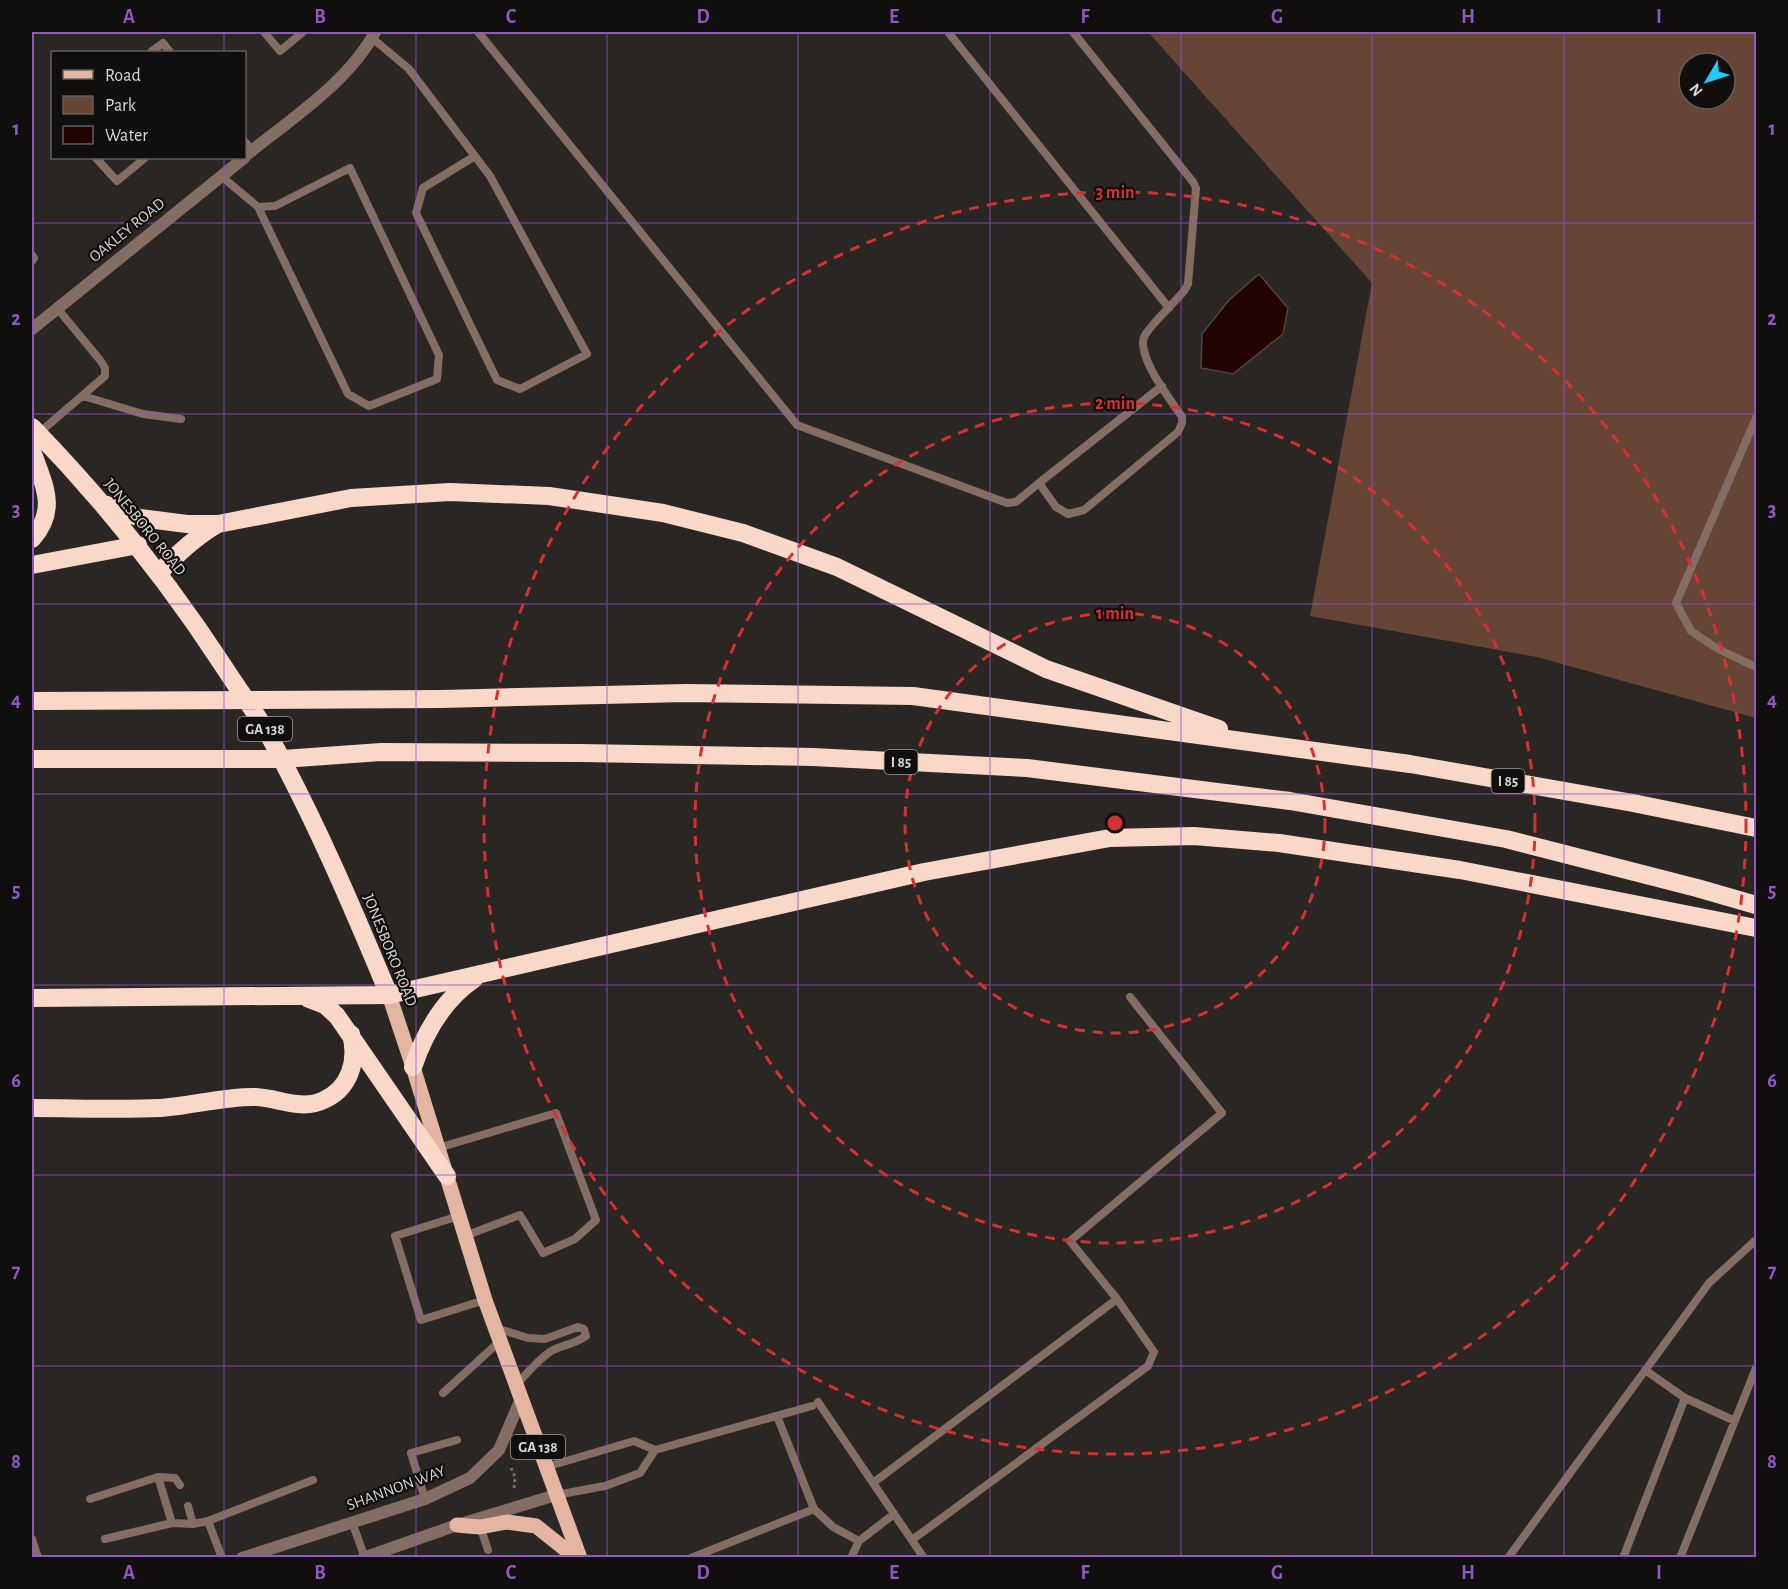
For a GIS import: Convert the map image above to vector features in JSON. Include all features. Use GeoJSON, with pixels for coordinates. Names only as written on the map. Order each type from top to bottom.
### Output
{"type":"FeatureCollection","features":[{"type":"Feature","properties":{"kind":"highway","name":"JONESBORO ROAD"},"geometry":{"type":"LineString","coordinates":[[34,437],[102,503],[138,545],[192,618],[266,731],[337,871],[388,995]]}},
{"type":"Feature","properties":{"kind":"highway"},"geometry":{"type":"LineString","coordinates":[[32,539],[46,516],[47,505],[47,494],[34,437]]}},
{"type":"Feature","properties":{"kind":"highway"},"geometry":{"type":"LineString","coordinates":[[102,503],[140,518],[187,524],[218,524],[351,498],[450,492],[549,495],[663,513],[744,534],[837,567],[1046,669],[1258,742]]}},
{"type":"Feature","properties":{"kind":"highway"},"geometry":{"type":"LineString","coordinates":[[159,573],[180,550],[218,524]]}},
{"type":"Feature","properties":{"kind":"highway"},"geometry":{"type":"LineString","coordinates":[[32,565],[138,545]]}},
{"type":"Feature","properties":{"kind":"highway","name":"I 85"},"geometry":{"type":"LineString","coordinates":[[32,700],[441,699],[686,693],[913,696],[1433,768],[1633,803],[1756,828]]}},
{"type":"Feature","properties":{"kind":"highway","name":"I 85"},"geometry":{"type":"LineString","coordinates":[[32,759],[283,759],[381,752],[569,753],[813,757],[1027,768],[1290,801],[1506,839],[1756,905]]}},
{"type":"Feature","properties":{"kind":"highway"},"geometry":{"type":"LineString","coordinates":[[32,998],[388,995],[924,872],[1110,838],[1194,836],[1279,843],[1460,870],[1756,928]]}},
{"type":"Feature","properties":{"kind":"highway"},"geometry":{"type":"LineString","coordinates":[[413,1067],[432,1025],[449,998],[482,974]]}},
{"type":"Feature","properties":{"kind":"highway"},"geometry":{"type":"LineString","coordinates":[[303,997],[325,1005],[337,1016],[447,1176]]}},
{"type":"Feature","properties":{"kind":"highway"},"geometry":{"type":"LineString","coordinates":[[32,1108],[160,1108],[256,1097],[298,1105],[317,1103],[334,1094],[348,1077],[354,1056],[351,1034]]}},
{"type":"Feature","properties":{"kind":"main road","name":"JONESBORO ROAD"},"geometry":{"type":"LineString","coordinates":[[388,995],[413,1067],[485,1300],[578,1557]]}},
{"type":"Feature","properties":{"kind":"main road"},"geometry":{"type":"LineString","coordinates":[[457,1525],[507,1522],[536,1526],[578,1557]]}},
{"type":"Feature","properties":{"kind":"street","name":"OAKLEY ROAD"},"geometry":{"type":"LineString","coordinates":[[246,151],[324,92],[354,62],[374,35]]}},
{"type":"Feature","properties":{"kind":"street","name":"OAKLEY ROAD"},"geometry":{"type":"LineString","coordinates":[[32,328],[221,176],[238,159]]}},
{"type":"Feature","properties":{"kind":"street","name":"SHANNON WAY"},"geometry":{"type":"LineString","coordinates":[[242,1557],[425,1499],[470,1478],[499,1450],[518,1393]]}},
{"type":"Feature","properties":{"kind":"street"},"geometry":{"type":"LineString","coordinates":[[478,1523],[556,1495]]}},
{"type":"Feature","properties":{"kind":"street"},"geometry":{"type":"LineString","coordinates":[[364,1557],[457,1525]]}},
{"type":"Feature","properties":{"kind":"lane"},"geometry":{"type":"LineString","coordinates":[[264,32],[280,51],[303,32]]}},
{"type":"Feature","properties":{"kind":"lane"},"geometry":{"type":"LineString","coordinates":[[478,32],[797,425],[1007,503],[1016,502],[1162,386]]}},
{"type":"Feature","properties":{"kind":"lane"},"geometry":{"type":"LineString","coordinates":[[948,32],[1169,308]]}},
{"type":"Feature","properties":{"kind":"lane"},"geometry":{"type":"LineString","coordinates":[[1039,483],[1056,507],[1068,514],[1084,510],[1178,432],[1182,423],[1182,417],[1148,363],[1144,350],[1144,337],[1188,284],[1196,189],[1193,182],[1073,32]]}},
{"type":"Feature","properties":{"kind":"lane"},"geometry":{"type":"LineString","coordinates":[[374,35],[409,69],[475,156],[490,176],[587,354],[520,388],[497,380],[416,213],[423,188],[475,156]]}},
{"type":"Feature","properties":{"kind":"lane"},"geometry":{"type":"LineString","coordinates":[[152,51],[163,44],[169,51]]}},
{"type":"Feature","properties":{"kind":"lane"},"geometry":{"type":"LineString","coordinates":[[97,159],[117,181],[144,159]]}},
{"type":"Feature","properties":{"kind":"lane"},"geometry":{"type":"LineString","coordinates":[[221,176],[258,207],[348,394],[369,406],[437,379],[439,355],[350,168],[275,206],[258,207]]}},
{"type":"Feature","properties":{"kind":"lane"},"geometry":{"type":"LineString","coordinates":[[32,255],[34,258],[32,261]]}},
{"type":"Feature","properties":{"kind":"lane"},"geometry":{"type":"LineString","coordinates":[[34,437],[105,376],[105,368],[57,308]]}},
{"type":"Feature","properties":{"kind":"lane"},"geometry":{"type":"LineString","coordinates":[[83,396],[142,414],[182,419]]}},
{"type":"Feature","properties":{"kind":"lane"},"geometry":{"type":"LineString","coordinates":[[1756,418],[1676,603],[1691,632],[1718,649],[1756,666]]}},
{"type":"Feature","properties":{"kind":"lane"},"geometry":{"type":"LineString","coordinates":[[912,1540],[1148,1366],[1154,1352],[1118,1299],[1070,1241],[1222,1113],[1130,997]]}},
{"type":"Feature","properties":{"kind":"lane"},"geometry":{"type":"LineString","coordinates":[[438,1148],[556,1113],[596,1220],[575,1239],[543,1253],[520,1215],[465,1236]]}},
{"type":"Feature","properties":{"kind":"lane"},"geometry":{"type":"LineString","coordinates":[[459,1216],[394,1236],[422,1320],[485,1300]]}},
{"type":"Feature","properties":{"kind":"lane"},"geometry":{"type":"LineString","coordinates":[[1508,1557],[1709,1283],[1756,1240]]}},
{"type":"Feature","properties":{"kind":"lane"},"geometry":{"type":"LineString","coordinates":[[873,1483],[1118,1299]]}},
{"type":"Feature","properties":{"kind":"lane"},"geometry":{"type":"LineString","coordinates":[[443,1393],[497,1334],[545,1339],[578,1327],[584,1329],[586,1336],[581,1340],[553,1350],[537,1362],[518,1393]]}},
{"type":"Feature","properties":{"kind":"lane"},"geometry":{"type":"LineString","coordinates":[[1680,1557],[1756,1368]]}},
{"type":"Feature","properties":{"kind":"lane"},"geometry":{"type":"LineString","coordinates":[[1645,1370],[1685,1398],[1735,1421]]}},
{"type":"Feature","properties":{"kind":"lane"},"geometry":{"type":"LineString","coordinates":[[1623,1557],[1685,1398]]}},
{"type":"Feature","properties":{"kind":"lane"},"geometry":{"type":"LineString","coordinates":[[545,1467],[634,1441],[655,1450],[815,1404],[924,1557]]}},
{"type":"Feature","properties":{"kind":"lane"},"geometry":{"type":"LineString","coordinates":[[777,1416],[814,1509],[833,1527],[859,1541]]}},
{"type":"Feature","properties":{"kind":"lane"},"geometry":{"type":"LineString","coordinates":[[425,1499],[411,1454],[458,1440]]}},
{"type":"Feature","properties":{"kind":"lane"},"geometry":{"type":"LineString","coordinates":[[556,1495],[605,1486],[640,1473],[655,1450]]}},
{"type":"Feature","properties":{"kind":"lane"},"geometry":{"type":"LineString","coordinates":[[90,1499],[158,1477],[174,1478],[180,1485]]}},
{"type":"Feature","properties":{"kind":"lane"},"geometry":{"type":"LineString","coordinates":[[158,1477],[172,1523]]}},
{"type":"Feature","properties":{"kind":"lane"},"geometry":{"type":"LineString","coordinates":[[105,1539],[172,1523],[193,1524],[208,1521],[313,1480]]}},
{"type":"Feature","properties":{"kind":"lane"},"geometry":{"type":"LineString","coordinates":[[188,1506],[193,1524]]}},
{"type":"Feature","properties":{"kind":"lane"},"geometry":{"type":"LineString","coordinates":[[691,1557],[814,1509]]}},
{"type":"Feature","properties":{"kind":"lane"},"geometry":{"type":"LineString","coordinates":[[851,1557],[859,1541],[894,1514]]}},
{"type":"Feature","properties":{"kind":"lane"},"geometry":{"type":"LineString","coordinates":[[208,1521],[222,1557]]}},
{"type":"Feature","properties":{"kind":"lane"},"geometry":{"type":"LineString","coordinates":[[352,1522],[364,1557]]}},
{"type":"Feature","properties":{"kind":"lane"},"geometry":{"type":"LineString","coordinates":[[478,1523],[488,1550]]}},
{"type":"Feature","properties":{"kind":"lane"},"geometry":{"type":"LineString","coordinates":[[32,1539],[38,1557]]}},
{"type":"Feature","properties":{"kind":"path"},"geometry":{"type":"LineString","coordinates":[[511,1468],[515,1477],[514,1490]]}},
{"type":"Feature","properties":{"kind":"green space"},"geometry":{"type":"Polygon","coordinates":[[[1148,32],[1756,32],[1756,718],[1537,657],[1310,616],[1372,283],[1148,32]]]}},
{"type":"Feature","properties":{"kind":"water"},"geometry":{"type":"Polygon","coordinates":[[[1259,274],[1288,308],[1283,334],[1233,374],[1201,368],[1202,334],[1229,300],[1259,274]]]}}]}
